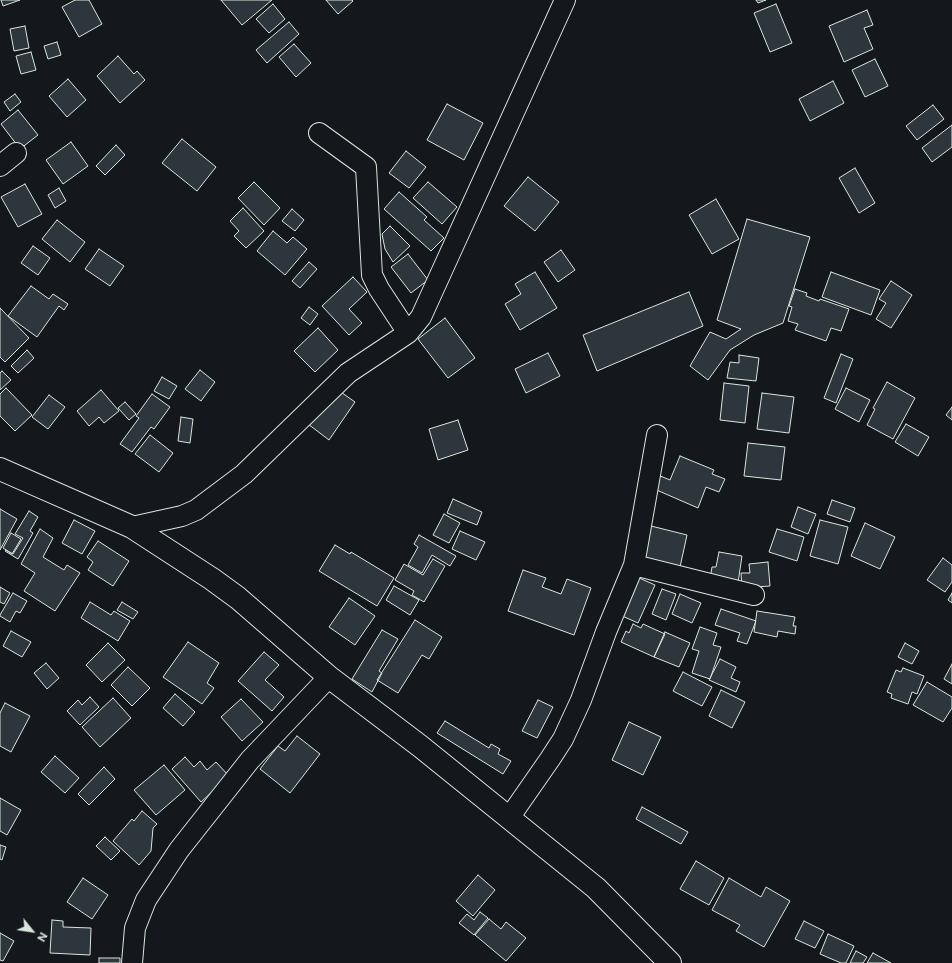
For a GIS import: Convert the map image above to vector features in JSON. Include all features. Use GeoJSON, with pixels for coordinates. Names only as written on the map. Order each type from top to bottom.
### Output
{"type":"FeatureCollection","features":[{"type":"Feature","properties":{"kind":"street"},"geometry":{"type":"LineString","coordinates":[[132,527],[182,516],[196,510],[244,474],[348,373],[408,333],[421,317],[565,0]]}},
{"type":"Feature","properties":{"kind":"street"},"geometry":{"type":"LineString","coordinates":[[319,132],[366,166],[372,275],[379,289],[408,333]]}},
{"type":"Feature","properties":{"kind":"street"},"geometry":{"type":"LineString","coordinates":[[0,166],[16,153]]}},
{"type":"Feature","properties":{"kind":"street"},"geometry":{"type":"LineString","coordinates":[[509,818],[563,739],[634,565],[657,434]]}},
{"type":"Feature","properties":{"kind":"street"},"geometry":{"type":"LineString","coordinates":[[3,474],[132,527],[212,579],[238,598],[329,678],[420,746],[596,888],[670,963]]}},
{"type":"Feature","properties":{"kind":"street"},"geometry":{"type":"LineString","coordinates":[[634,565],[754,595]]}},
{"type":"Feature","properties":{"kind":"street"},"geometry":{"type":"LineString","coordinates":[[132,963],[135,928],[146,900],[179,850],[250,760],[329,678]]}},
{"type":"Feature","properties":{"kind":"building"},"geometry":{"type":"Polygon","coordinates":[[[1,0],[20,0],[3,6],[1,0]]]}},
{"type":"Feature","properties":{"kind":"building"},"geometry":{"type":"Polygon","coordinates":[[[75,0],[89,0],[102,24],[79,37],[62,7],[75,0]]]}},
{"type":"Feature","properties":{"kind":"building"},"geometry":{"type":"Polygon","coordinates":[[[221,0],[272,0],[242,25],[221,0]]]}},
{"type":"Feature","properties":{"kind":"building"},"geometry":{"type":"Polygon","coordinates":[[[326,0],[352,0],[353,1],[338,14],[326,0]]]}},
{"type":"Feature","properties":{"kind":"building"},"geometry":{"type":"Polygon","coordinates":[[[756,0],[766,0],[758,3],[756,0]]]}},
{"type":"Feature","properties":{"kind":"building"},"geometry":{"type":"Polygon","coordinates":[[[273,4],[285,19],[269,33],[256,19],[273,4]]]}},
{"type":"Feature","properties":{"kind":"building"},"geometry":{"type":"Polygon","coordinates":[[[776,4],[792,43],[770,52],[754,13],[776,4]]]}},
{"type":"Feature","properties":{"kind":"building"},"geometry":{"type":"Polygon","coordinates":[[[867,10],[873,25],[864,28],[873,49],[844,62],[829,26],[867,10]]]}},
{"type":"Feature","properties":{"kind":"building"},"geometry":{"type":"Polygon","coordinates":[[[289,22],[299,34],[267,63],[256,50],[289,22]]]}},
{"type":"Feature","properties":{"kind":"building"},"geometry":{"type":"Polygon","coordinates":[[[25,26],[29,48],[14,51],[10,29],[25,26]]]}},
{"type":"Feature","properties":{"kind":"building"},"geometry":{"type":"Polygon","coordinates":[[[57,42],[61,55],[48,59],[44,46],[57,42]]]}},
{"type":"Feature","properties":{"kind":"building"},"geometry":{"type":"Polygon","coordinates":[[[294,44],[311,63],[296,77],[279,57],[294,44]]]}},
{"type":"Feature","properties":{"kind":"building"},"geometry":{"type":"Polygon","coordinates":[[[31,52],[36,70],[21,74],[16,56],[31,52]]]}},
{"type":"Feature","properties":{"kind":"building"},"geometry":{"type":"Polygon","coordinates":[[[118,56],[134,74],[137,71],[145,80],[120,103],[97,76],[118,56]]]}},
{"type":"Feature","properties":{"kind":"building"},"geometry":{"type":"Polygon","coordinates":[[[875,59],[888,86],[865,97],[852,70],[875,59]]]}},
{"type":"Feature","properties":{"kind":"building"},"geometry":{"type":"Polygon","coordinates":[[[68,79],[86,100],[67,117],[49,96],[68,79]]]}},
{"type":"Feature","properties":{"kind":"building"},"geometry":{"type":"Polygon","coordinates":[[[833,81],[844,103],[810,121],[799,99],[833,81]]]}},
{"type":"Feature","properties":{"kind":"building"},"geometry":{"type":"Polygon","coordinates":[[[15,94],[21,102],[10,111],[4,102],[15,94]]]}},
{"type":"Feature","properties":{"kind":"building"},"geometry":{"type":"Polygon","coordinates":[[[447,104],[483,123],[464,160],[427,140],[447,104]]]}},
{"type":"Feature","properties":{"kind":"building"},"geometry":{"type":"Polygon","coordinates":[[[933,105],[944,119],[917,140],[906,126],[933,105]]]}},
{"type":"Feature","properties":{"kind":"building"},"geometry":{"type":"Polygon","coordinates":[[[18,110],[38,135],[20,149],[1,124],[18,110]]]}},
{"type":"Feature","properties":{"kind":"building"},"geometry":{"type":"Polygon","coordinates":[[[952,125],[952,147],[932,162],[922,148],[952,125]]]}},
{"type":"Feature","properties":{"kind":"building"},"geometry":{"type":"Polygon","coordinates":[[[182,139],[216,167],[197,191],[162,163],[182,139]]]}},
{"type":"Feature","properties":{"kind":"building"},"geometry":{"type":"Polygon","coordinates":[[[71,142],[88,166],[63,184],[46,160],[71,142]]]}},
{"type":"Feature","properties":{"kind":"building"},"geometry":{"type":"Polygon","coordinates":[[[116,145],[125,155],[105,175],[96,166],[116,145]]]}},
{"type":"Feature","properties":{"kind":"building"},"geometry":{"type":"Polygon","coordinates":[[[406,151],[426,167],[409,188],[389,173],[406,151]]]}},
{"type":"Feature","properties":{"kind":"building"},"geometry":{"type":"Polygon","coordinates":[[[855,168],[875,203],[859,213],[839,178],[855,168]]]}},
{"type":"Feature","properties":{"kind":"building"},"geometry":{"type":"Polygon","coordinates":[[[528,177],[559,202],[535,231],[504,206],[528,177]]]}},
{"type":"Feature","properties":{"kind":"building"},"geometry":{"type":"Polygon","coordinates":[[[254,182],[280,208],[264,225],[238,198],[254,182]]]}},
{"type":"Feature","properties":{"kind":"building"},"geometry":{"type":"Polygon","coordinates":[[[428,182],[457,207],[442,224],[413,198],[428,182]]]}},
{"type":"Feature","properties":{"kind":"building"},"geometry":{"type":"Polygon","coordinates":[[[25,184],[42,214],[18,227],[1,197],[25,184]]]}},
{"type":"Feature","properties":{"kind":"building"},"geometry":{"type":"Polygon","coordinates":[[[59,188],[66,201],[55,208],[48,195],[59,188]]]}},
{"type":"Feature","properties":{"kind":"building"},"geometry":{"type":"Polygon","coordinates":[[[399,192],[427,217],[424,220],[444,238],[431,251],[384,209],[399,192]]]}},
{"type":"Feature","properties":{"kind":"building"},"geometry":{"type":"Polygon","coordinates":[[[716,199],[739,239],[712,254],[689,215],[716,199]]]}},
{"type":"Feature","properties":{"kind":"building"},"geometry":{"type":"Polygon","coordinates":[[[243,208],[264,231],[246,248],[234,236],[239,231],[230,221],[243,208]]]}},
{"type":"Feature","properties":{"kind":"building"},"geometry":{"type":"Polygon","coordinates":[[[292,209],[304,220],[295,231],[282,221],[292,209]]]}},
{"type":"Feature","properties":{"kind":"building"},"geometry":{"type":"Polygon","coordinates":[[[747,219],[810,237],[783,323],[754,335],[730,350],[708,380],[690,366],[710,332],[726,339],[741,329],[717,320],[747,219]]]}},
{"type":"Feature","properties":{"kind":"building"},"geometry":{"type":"Polygon","coordinates":[[[57,220],[85,242],[70,262],[42,239],[57,220]]]}},
{"type":"Feature","properties":{"kind":"building"},"geometry":{"type":"Polygon","coordinates":[[[390,226],[410,246],[393,262],[385,249],[382,234],[390,226]]]}},
{"type":"Feature","properties":{"kind":"building"},"geometry":{"type":"Polygon","coordinates":[[[273,231],[287,243],[293,237],[307,249],[285,275],[257,251],[273,231]]]}},
{"type":"Feature","properties":{"kind":"building"},"geometry":{"type":"Polygon","coordinates":[[[33,246],[50,258],[38,275],[21,263],[33,246]]]}},
{"type":"Feature","properties":{"kind":"building"},"geometry":{"type":"Polygon","coordinates":[[[99,249],[124,266],[110,286],[85,269],[99,249]]]}},
{"type":"Feature","properties":{"kind":"building"},"geometry":{"type":"Polygon","coordinates":[[[561,250],[575,270],[558,282],[544,262],[561,250]]]}},
{"type":"Feature","properties":{"kind":"building"},"geometry":{"type":"Polygon","coordinates":[[[408,254],[428,280],[411,293],[391,267],[408,254]]]}},
{"type":"Feature","properties":{"kind":"building"},"geometry":{"type":"Polygon","coordinates":[[[309,262],[317,269],[300,288],[292,281],[309,262]]]}},
{"type":"Feature","properties":{"kind":"building"},"geometry":{"type":"Polygon","coordinates":[[[535,272],[557,308],[520,330],[505,304],[521,294],[515,284],[535,272]]]}},
{"type":"Feature","properties":{"kind":"building"},"geometry":{"type":"Polygon","coordinates":[[[831,272],[880,290],[871,315],[822,297],[831,272]]]}},
{"type":"Feature","properties":{"kind":"building"},"geometry":{"type":"Polygon","coordinates":[[[353,277],[367,292],[349,309],[362,323],[349,335],[322,306],[353,277]]]}},
{"type":"Feature","properties":{"kind":"building"},"geometry":{"type":"Polygon","coordinates":[[[891,281],[912,295],[891,328],[876,319],[886,303],[879,299],[891,281]]]}},
{"type":"Feature","properties":{"kind":"building"},"geometry":{"type":"Polygon","coordinates":[[[31,286],[49,299],[53,294],[68,304],[64,310],[59,306],[37,337],[8,316],[31,286]]]}},
{"type":"Feature","properties":{"kind":"building"},"geometry":{"type":"Polygon","coordinates":[[[795,289],[807,293],[806,296],[819,301],[820,299],[849,309],[841,331],[831,328],[826,341],[795,330],[798,324],[788,321],[792,307],[789,306],[795,289]]]}},
{"type":"Feature","properties":{"kind":"building"},"geometry":{"type":"Polygon","coordinates":[[[689,292],[703,326],[597,371],[583,335],[689,292]]]}},
{"type":"Feature","properties":{"kind":"building"},"geometry":{"type":"Polygon","coordinates":[[[309,307],[318,314],[310,325],[301,318],[309,307]]]}},
{"type":"Feature","properties":{"kind":"building"},"geometry":{"type":"Polygon","coordinates":[[[0,308],[29,338],[5,362],[0,357],[0,308]]]}},
{"type":"Feature","properties":{"kind":"building"},"geometry":{"type":"Polygon","coordinates":[[[445,318],[475,358],[448,378],[418,339],[445,318]]]}},
{"type":"Feature","properties":{"kind":"building"},"geometry":{"type":"Polygon","coordinates":[[[318,328],[338,350],[315,372],[294,351],[318,328]]]}},
{"type":"Feature","properties":{"kind":"building"},"geometry":{"type":"Polygon","coordinates":[[[27,350],[34,358],[18,373],[11,366],[27,350]]]}},
{"type":"Feature","properties":{"kind":"building"},"geometry":{"type":"Polygon","coordinates":[[[548,353],[560,376],[526,393],[515,369],[548,353]]]}},
{"type":"Feature","properties":{"kind":"building"},"geometry":{"type":"Polygon","coordinates":[[[841,354],[853,359],[836,403],[824,398],[841,354]]]}},
{"type":"Feature","properties":{"kind":"building"},"geometry":{"type":"Polygon","coordinates":[[[739,355],[759,358],[756,381],[727,378],[730,362],[739,363],[739,355]]]}},
{"type":"Feature","properties":{"kind":"building"},"geometry":{"type":"Polygon","coordinates":[[[200,370],[215,382],[201,401],[185,389],[200,370]]]}},
{"type":"Feature","properties":{"kind":"building"},"geometry":{"type":"Polygon","coordinates":[[[2,371],[11,380],[0,390],[0,373],[2,371]]]}},
{"type":"Feature","properties":{"kind":"building"},"geometry":{"type":"Polygon","coordinates":[[[162,377],[177,386],[169,399],[154,391],[162,377]]]}},
{"type":"Feature","properties":{"kind":"building"},"geometry":{"type":"Polygon","coordinates":[[[887,382],[915,398],[893,439],[867,425],[875,409],[873,408],[887,382]]]}},
{"type":"Feature","properties":{"kind":"building"},"geometry":{"type":"Polygon","coordinates":[[[724,383],[749,386],[745,423],[720,420],[724,383]]]}},
{"type":"Feature","properties":{"kind":"building"},"geometry":{"type":"Polygon","coordinates":[[[6,388],[32,415],[15,431],[0,416],[0,394],[6,388]]]}},
{"type":"Feature","properties":{"kind":"building"},"geometry":{"type":"Polygon","coordinates":[[[335,388],[355,402],[329,440],[308,424],[335,388]]]}},
{"type":"Feature","properties":{"kind":"building"},"geometry":{"type":"Polygon","coordinates":[[[846,388],[870,400],[859,422],[835,409],[846,388]]]}},
{"type":"Feature","properties":{"kind":"building"},"geometry":{"type":"Polygon","coordinates":[[[101,390],[119,411],[104,423],[99,417],[89,426],[77,411],[101,390]]]}},
{"type":"Feature","properties":{"kind":"building"},"geometry":{"type":"Polygon","coordinates":[[[762,393],[794,397],[789,433],[757,429],[762,393]]]}},
{"type":"Feature","properties":{"kind":"building"},"geometry":{"type":"Polygon","coordinates":[[[152,394],[170,407],[154,429],[151,427],[132,452],[120,444],[139,418],[136,416],[152,394]]]}},
{"type":"Feature","properties":{"kind":"building"},"geometry":{"type":"Polygon","coordinates":[[[49,395],[65,407],[48,429],[32,417],[49,395]]]}},
{"type":"Feature","properties":{"kind":"building"},"geometry":{"type":"Polygon","coordinates":[[[125,402],[136,414],[129,420],[118,408],[125,402]]]}},
{"type":"Feature","properties":{"kind":"building"},"geometry":{"type":"Polygon","coordinates":[[[952,407],[952,420],[946,415],[952,407]]]}},
{"type":"Feature","properties":{"kind":"building"},"geometry":{"type":"Polygon","coordinates":[[[181,417],[193,419],[190,443],[178,441],[181,417]]]}},
{"type":"Feature","properties":{"kind":"building"},"geometry":{"type":"Polygon","coordinates":[[[458,420],[468,450],[438,460],[429,429],[458,420]]]}},
{"type":"Feature","properties":{"kind":"building"},"geometry":{"type":"Polygon","coordinates":[[[906,424],[929,437],[918,456],[895,442],[906,424]]]}},
{"type":"Feature","properties":{"kind":"building"},"geometry":{"type":"Polygon","coordinates":[[[150,435],[173,453],[159,472],[135,454],[150,435]]]}},
{"type":"Feature","properties":{"kind":"building"},"geometry":{"type":"Polygon","coordinates":[[[748,443],[785,447],[781,480],[744,476],[748,443]]]}},
{"type":"Feature","properties":{"kind":"building"},"geometry":{"type":"Polygon","coordinates":[[[680,456],[714,470],[712,474],[725,479],[719,492],[706,487],[698,508],[652,488],[658,475],[670,480],[680,456]]]}},
{"type":"Feature","properties":{"kind":"building"},"geometry":{"type":"Polygon","coordinates":[[[453,499],[482,512],[477,525],[447,513],[453,499]]]}},
{"type":"Feature","properties":{"kind":"building"},"geometry":{"type":"Polygon","coordinates":[[[832,500],[855,508],[850,522],[827,514],[832,500]]]}},
{"type":"Feature","properties":{"kind":"building"},"geometry":{"type":"Polygon","coordinates":[[[798,507],[816,514],[808,534],[791,527],[798,507]]]}},
{"type":"Feature","properties":{"kind":"building"},"geometry":{"type":"Polygon","coordinates":[[[0,509],[17,519],[0,550],[0,509]]]}},
{"type":"Feature","properties":{"kind":"building"},"geometry":{"type":"Polygon","coordinates":[[[29,511],[38,517],[30,531],[33,533],[18,559],[5,551],[6,550],[13,554],[23,538],[15,534],[29,511]]]}},
{"type":"Feature","properties":{"kind":"building"},"geometry":{"type":"Polygon","coordinates":[[[444,514],[460,523],[449,543],[433,535],[444,514]]]}},
{"type":"Feature","properties":{"kind":"building"},"geometry":{"type":"Polygon","coordinates":[[[74,520],[95,531],[82,554],[62,543],[74,520]]]}},
{"type":"Feature","properties":{"kind":"building"},"geometry":{"type":"Polygon","coordinates":[[[820,520],[848,527],[838,564],[810,556],[820,520]]]}},
{"type":"Feature","properties":{"kind":"building"},"geometry":{"type":"Polygon","coordinates":[[[865,523],[895,537],[880,569],[851,556],[865,523]]]}},
{"type":"Feature","properties":{"kind":"building"},"geometry":{"type":"Polygon","coordinates":[[[651,526],[687,535],[680,567],[643,558],[651,526]]]}},
{"type":"Feature","properties":{"kind":"building"},"geometry":{"type":"Polygon","coordinates":[[[40,529],[53,538],[43,557],[64,570],[67,565],[80,573],[55,611],[24,591],[35,573],[21,564],[40,529]]]}},
{"type":"Feature","properties":{"kind":"building"},"geometry":{"type":"Polygon","coordinates":[[[777,529],[804,537],[797,561],[769,552],[777,529]]]}},
{"type":"Feature","properties":{"kind":"building"},"geometry":{"type":"Polygon","coordinates":[[[460,531],[485,542],[476,560],[452,549],[460,531]]]}},
{"type":"Feature","properties":{"kind":"building"},"geometry":{"type":"Polygon","coordinates":[[[11,533],[21,539],[12,554],[3,548],[11,533]]]}},
{"type":"Feature","properties":{"kind":"building"},"geometry":{"type":"Polygon","coordinates":[[[419,535],[456,556],[450,566],[432,555],[422,573],[408,565],[418,547],[414,544],[419,535]]]}},
{"type":"Feature","properties":{"kind":"building"},"geometry":{"type":"Polygon","coordinates":[[[98,541],[129,561],[113,586],[88,570],[93,562],[87,557],[98,541]]]}},
{"type":"Feature","properties":{"kind":"building"},"geometry":{"type":"Polygon","coordinates":[[[335,545],[350,554],[351,552],[394,578],[377,606],[319,571],[335,545]]]}},
{"type":"Feature","properties":{"kind":"building"},"geometry":{"type":"Polygon","coordinates":[[[719,552],[742,556],[738,583],[710,579],[712,567],[716,567],[719,552]]]}},
{"type":"Feature","properties":{"kind":"building"},"geometry":{"type":"Polygon","coordinates":[[[943,558],[952,565],[952,582],[945,592],[927,580],[943,558]]]}},
{"type":"Feature","properties":{"kind":"building"},"geometry":{"type":"Polygon","coordinates":[[[433,559],[445,566],[424,602],[412,595],[414,591],[395,580],[404,564],[423,575],[433,559]]]}},
{"type":"Feature","properties":{"kind":"building"},"geometry":{"type":"Polygon","coordinates":[[[768,562],[770,586],[742,588],[741,573],[750,573],[749,564],[768,562]]]}},
{"type":"Feature","properties":{"kind":"building"},"geometry":{"type":"Polygon","coordinates":[[[523,570],[546,578],[542,587],[561,594],[567,579],[591,588],[574,635],[508,611],[523,570]]]}},
{"type":"Feature","properties":{"kind":"building"},"geometry":{"type":"Polygon","coordinates":[[[637,577],[655,585],[638,623],[620,615],[637,577]]]}},
{"type":"Feature","properties":{"kind":"building"},"geometry":{"type":"Polygon","coordinates":[[[394,586],[419,600],[410,615],[386,600],[394,586]]]}},
{"type":"Feature","properties":{"kind":"building"},"geometry":{"type":"Polygon","coordinates":[[[0,587],[10,593],[4,604],[0,602],[0,587]]]}},
{"type":"Feature","properties":{"kind":"building"},"geometry":{"type":"Polygon","coordinates":[[[662,589],[676,594],[666,620],[652,614],[662,589]]]}},
{"type":"Feature","properties":{"kind":"building"},"geometry":{"type":"Polygon","coordinates":[[[13,593],[27,601],[20,613],[16,611],[10,622],[0,615],[13,593]]]}},
{"type":"Feature","properties":{"kind":"building"},"geometry":{"type":"Polygon","coordinates":[[[952,593],[952,603],[948,600],[952,593]]]}},
{"type":"Feature","properties":{"kind":"building"},"geometry":{"type":"Polygon","coordinates":[[[680,594],[701,603],[692,623],[672,614],[680,594]]]}},
{"type":"Feature","properties":{"kind":"building"},"geometry":{"type":"Polygon","coordinates":[[[349,598],[375,616],[355,645],[329,627],[349,598]]]}},
{"type":"Feature","properties":{"kind":"building"},"geometry":{"type":"Polygon","coordinates":[[[90,602],[111,615],[114,611],[130,621],[118,641],[81,618],[90,602]]]}},
{"type":"Feature","properties":{"kind":"building"},"geometry":{"type":"Polygon","coordinates":[[[122,602],[138,612],[133,619],[117,610],[122,602]]]}},
{"type":"Feature","properties":{"kind":"building"},"geometry":{"type":"Polygon","coordinates":[[[721,609],[756,621],[747,644],[737,641],[740,633],[715,625],[721,609]]]}},
{"type":"Feature","properties":{"kind":"building"},"geometry":{"type":"Polygon","coordinates":[[[757,611],[795,617],[793,626],[796,626],[795,634],[778,631],[777,637],[754,632],[757,611]]]}},
{"type":"Feature","properties":{"kind":"building"},"geometry":{"type":"Polygon","coordinates":[[[415,620],[442,637],[429,659],[422,655],[398,693],[377,680],[415,620]]]}},
{"type":"Feature","properties":{"kind":"building"},"geometry":{"type":"Polygon","coordinates":[[[633,624],[641,628],[643,624],[665,634],[654,657],[621,642],[626,631],[629,633],[633,624]]]}},
{"type":"Feature","properties":{"kind":"building"},"geometry":{"type":"Polygon","coordinates":[[[700,627],[717,633],[713,645],[721,647],[710,679],[692,673],[699,651],[692,649],[700,627]]]}},
{"type":"Feature","properties":{"kind":"building"},"geometry":{"type":"Polygon","coordinates":[[[382,630],[398,639],[379,671],[382,673],[372,692],[352,679],[382,630]]]}},
{"type":"Feature","properties":{"kind":"building"},"geometry":{"type":"Polygon","coordinates":[[[11,631],[31,642],[22,657],[3,646],[11,631]]]}},
{"type":"Feature","properties":{"kind":"building"},"geometry":{"type":"Polygon","coordinates":[[[665,632],[690,643],[679,667],[654,657],[665,632]]]}},
{"type":"Feature","properties":{"kind":"building"},"geometry":{"type":"Polygon","coordinates":[[[188,642],[219,663],[207,683],[214,688],[202,704],[163,677],[188,642]]]}},
{"type":"Feature","properties":{"kind":"building"},"geometry":{"type":"Polygon","coordinates":[[[108,643],[125,660],[102,682],[86,665],[108,643]]]}},
{"type":"Feature","properties":{"kind":"building"},"geometry":{"type":"Polygon","coordinates":[[[905,643],[919,651],[912,664],[898,657],[905,643]]]}},
{"type":"Feature","properties":{"kind":"building"},"geometry":{"type":"Polygon","coordinates":[[[264,652],[279,665],[265,680],[284,697],[272,711],[238,681],[264,652]]]}},
{"type":"Feature","properties":{"kind":"building"},"geometry":{"type":"Polygon","coordinates":[[[720,659],[736,667],[731,678],[740,682],[736,692],[709,680],[720,659]]]}},
{"type":"Feature","properties":{"kind":"building"},"geometry":{"type":"Polygon","coordinates":[[[46,663],[59,678],[47,689],[34,673],[46,663]]]}},
{"type":"Feature","properties":{"kind":"building"},"geometry":{"type":"Polygon","coordinates":[[[952,664],[952,684],[944,679],[952,664]]]}},
{"type":"Feature","properties":{"kind":"building"},"geometry":{"type":"Polygon","coordinates":[[[128,667],[150,688],[132,706],[111,685],[128,667]]]}},
{"type":"Feature","properties":{"kind":"building"},"geometry":{"type":"Polygon","coordinates":[[[903,668],[924,676],[917,694],[912,692],[908,704],[891,698],[892,694],[887,692],[896,670],[901,672],[903,668]]]}},
{"type":"Feature","properties":{"kind":"building"},"geometry":{"type":"Polygon","coordinates":[[[683,672],[712,687],[702,706],[673,691],[683,672]]]}},
{"type":"Feature","properties":{"kind":"building"},"geometry":{"type":"Polygon","coordinates":[[[927,682],[952,697],[952,708],[943,722],[913,705],[927,682]]]}},
{"type":"Feature","properties":{"kind":"building"},"geometry":{"type":"Polygon","coordinates":[[[721,690],[745,702],[732,728],[709,716],[721,690]]]}},
{"type":"Feature","properties":{"kind":"building"},"geometry":{"type":"Polygon","coordinates":[[[175,694],[195,712],[183,726],[163,708],[175,694]]]}},
{"type":"Feature","properties":{"kind":"building"},"geometry":{"type":"Polygon","coordinates":[[[90,697],[99,707],[80,725],[67,711],[78,700],[82,705],[90,697]]]}},
{"type":"Feature","properties":{"kind":"building"},"geometry":{"type":"Polygon","coordinates":[[[113,698],[131,718],[100,747],[82,727],[113,698]]]}},
{"type":"Feature","properties":{"kind":"building"},"geometry":{"type":"Polygon","coordinates":[[[241,699],[263,722],[242,741],[221,717],[241,699]]]}},
{"type":"Feature","properties":{"kind":"building"},"geometry":{"type":"Polygon","coordinates":[[[538,700],[553,707],[537,738],[522,731],[538,700]]]}},
{"type":"Feature","properties":{"kind":"building"},"geometry":{"type":"Polygon","coordinates":[[[5,703],[30,716],[11,752],[0,746],[0,713],[5,703]]]}},
{"type":"Feature","properties":{"kind":"building"},"geometry":{"type":"Polygon","coordinates":[[[445,721],[489,748],[491,744],[500,749],[498,754],[511,761],[503,774],[437,733],[445,721]]]}},
{"type":"Feature","properties":{"kind":"building"},"geometry":{"type":"Polygon","coordinates":[[[629,722],[661,737],[643,775],[612,760],[629,722]]]}},
{"type":"Feature","properties":{"kind":"building"},"geometry":{"type":"Polygon","coordinates":[[[297,736],[320,754],[290,793],[260,769],[278,746],[285,751],[297,736]]]}},
{"type":"Feature","properties":{"kind":"building"},"geometry":{"type":"Polygon","coordinates":[[[55,756],[79,778],[65,793],[41,772],[55,756]]]}},
{"type":"Feature","properties":{"kind":"building"},"geometry":{"type":"Polygon","coordinates":[[[185,757],[194,767],[200,761],[207,770],[216,762],[229,776],[201,802],[172,769],[185,757]]]}},
{"type":"Feature","properties":{"kind":"building"},"geometry":{"type":"Polygon","coordinates":[[[164,765],[185,790],[156,815],[134,790],[164,765]]]}},
{"type":"Feature","properties":{"kind":"building"},"geometry":{"type":"Polygon","coordinates":[[[104,767],[115,779],[89,805],[78,794],[104,767]]]}},
{"type":"Feature","properties":{"kind":"building"},"geometry":{"type":"Polygon","coordinates":[[[0,798],[21,810],[7,835],[0,831],[0,798]]]}},
{"type":"Feature","properties":{"kind":"building"},"geometry":{"type":"Polygon","coordinates":[[[642,807],[688,832],[681,844],[636,819],[642,807]]]}},
{"type":"Feature","properties":{"kind":"building"},"geometry":{"type":"Polygon","coordinates":[[[142,811],[157,824],[153,828],[151,851],[139,865],[113,841],[132,819],[134,821],[142,811]]]}},
{"type":"Feature","properties":{"kind":"building"},"geometry":{"type":"Polygon","coordinates":[[[105,837],[120,851],[111,860],[96,846],[105,837]]]}},
{"type":"Feature","properties":{"kind":"building"},"geometry":{"type":"Polygon","coordinates":[[[0,845],[6,847],[2,860],[0,859],[0,845]]]}},
{"type":"Feature","properties":{"kind":"building"},"geometry":{"type":"Polygon","coordinates":[[[696,861],[724,878],[709,905],[680,889],[696,861]]]}},
{"type":"Feature","properties":{"kind":"building"},"geometry":{"type":"Polygon","coordinates":[[[478,875],[495,890],[473,916],[456,901],[478,875]]]}},
{"type":"Feature","properties":{"kind":"building"},"geometry":{"type":"Polygon","coordinates":[[[83,878],[108,895],[92,919],[67,902],[83,878]]]}},
{"type":"Feature","properties":{"kind":"building"},"geometry":{"type":"Polygon","coordinates":[[[729,878],[761,897],[766,887],[790,901],[764,947],[736,931],[740,925],[712,910],[729,878]]]}},
{"type":"Feature","properties":{"kind":"building"},"geometry":{"type":"Polygon","coordinates":[[[480,912],[488,918],[474,935],[459,923],[467,914],[474,920],[480,912]]]}},
{"type":"Feature","properties":{"kind":"building"},"geometry":{"type":"Polygon","coordinates":[[[489,919],[501,929],[506,922],[526,938],[506,961],[475,935],[489,919]]]}},
{"type":"Feature","properties":{"kind":"building"},"geometry":{"type":"Polygon","coordinates":[[[52,920],[63,921],[63,927],[91,928],[90,955],[50,953],[52,920]]]}},
{"type":"Feature","properties":{"kind":"building"},"geometry":{"type":"Polygon","coordinates":[[[804,921],[824,931],[815,948],[795,939],[804,921]]]}},
{"type":"Feature","properties":{"kind":"building"},"geometry":{"type":"Polygon","coordinates":[[[0,933],[14,941],[3,961],[0,960],[0,933]]]}},
{"type":"Feature","properties":{"kind":"building"},"geometry":{"type":"Polygon","coordinates":[[[828,934],[854,946],[846,963],[841,963],[820,954],[828,934]]]}},
{"type":"Feature","properties":{"kind":"building"},"geometry":{"type":"Polygon","coordinates":[[[856,951],[867,957],[863,963],[850,963],[856,951]]]}},
{"type":"Feature","properties":{"kind":"building"},"geometry":{"type":"Polygon","coordinates":[[[873,953],[891,963],[867,963],[873,953]]]}},
{"type":"Feature","properties":{"kind":"building"},"geometry":{"type":"Polygon","coordinates":[[[99,958],[120,958],[120,963],[99,963],[99,958]]]}}]}
